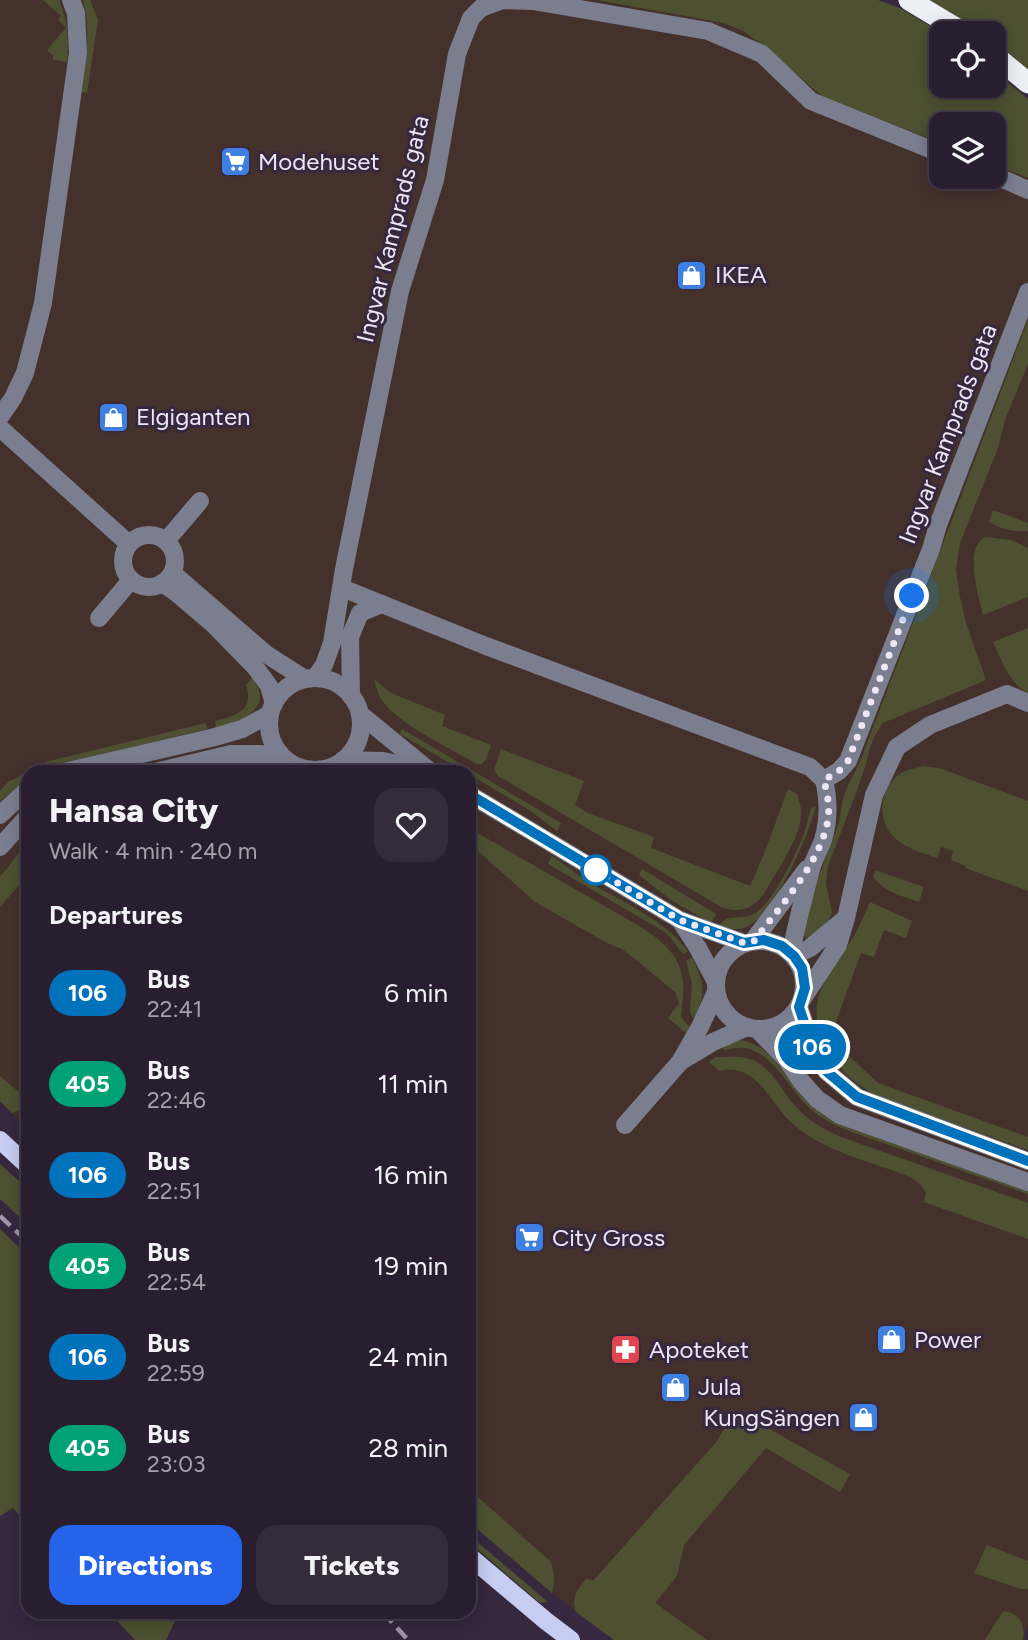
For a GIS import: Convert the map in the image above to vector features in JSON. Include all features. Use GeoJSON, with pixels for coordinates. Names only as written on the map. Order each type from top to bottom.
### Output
{"type":"FeatureCollection","features":[{"type":"Feature","properties":{"kind":"highway"},"geometry":{"type":"LineString","coordinates":[[909,0],[944,21]]}},
{"type":"Feature","properties":{"kind":"highway"},"geometry":{"type":"LineString","coordinates":[[1006,65],[1028,83]]}},
{"type":"Feature","properties":{"kind":"main road"},"geometry":{"type":"LineString","coordinates":[[0,1140],[21,1160]]}},
{"type":"Feature","properties":{"kind":"main road"},"geometry":{"type":"LineString","coordinates":[[476,1562],[571,1640]]}},
{"type":"Feature","properties":{"kind":"street"},"geometry":{"type":"LineString","coordinates":[[0,417],[13,398],[24,373],[43,303],[78,53],[76,13],[71,0]]}},
{"type":"Feature","properties":{"kind":"street","name":"Ingvar Kamprads gata"},"geometry":{"type":"LineString","coordinates":[[342,588],[400,292],[435,180],[457,54],[471,19],[481,8],[502,0],[533,1],[708,31],[762,54],[811,101],[929,148]]}},
{"type":"Feature","properties":{"kind":"street"},"geometry":{"type":"LineString","coordinates":[[1006,180],[1028,190]]}},
{"type":"Feature","properties":{"kind":"street","name":"Ingvar Kamprads gata"},"geometry":{"type":"LineString","coordinates":[[824,780],[839,771],[848,761],[1028,292]]}},
{"type":"Feature","properties":{"kind":"street"},"geometry":{"type":"LineString","coordinates":[[0,428],[129,544]]}},
{"type":"Feature","properties":{"kind":"street"},"geometry":{"type":"LineString","coordinates":[[166,541],[200,501]]}},
{"type":"Feature","properties":{"kind":"street"},"geometry":{"type":"LineString","coordinates":[[272,709],[268,686],[255,667],[214,625],[174,591],[167,577],[174,555],[166,541],[159,537],[143,535],[135,538],[129,544],[123,559],[123,567],[131,580],[146,587],[155,586],[167,577],[176,576],[266,654],[310,679],[335,683],[351,696],[360,714],[361,724],[356,744],[336,765]]}},
{"type":"Feature","properties":{"kind":"street"},"geometry":{"type":"LineString","coordinates":[[99,618],[131,580]]}},
{"type":"Feature","properties":{"kind":"street"},"geometry":{"type":"LineString","coordinates":[[286,760],[274,744],[269,724],[272,709],[279,695],[287,688],[310,679],[324,665],[332,643],[342,588],[486,646],[810,767],[824,780],[828,817],[798,916],[792,954]]}},
{"type":"Feature","properties":{"kind":"street"},"geometry":{"type":"LineString","coordinates":[[351,696],[350,637],[360,613],[382,604]]}},
{"type":"Feature","properties":{"kind":"street"},"geometry":{"type":"LineString","coordinates":[[680,1062],[713,1042],[752,1028],[777,1026],[785,1021],[801,1002],[838,945],[874,795],[897,747],[930,725],[1007,694],[1028,703]]}},
{"type":"Feature","properties":{"kind":"street"},"geometry":{"type":"LineString","coordinates":[[94,765],[242,729],[272,709]]}},
{"type":"Feature","properties":{"kind":"street"},"geometry":{"type":"LineString","coordinates":[[360,714],[423,765]]}},
{"type":"Feature","properties":{"kind":"street"},"geometry":{"type":"LineString","coordinates":[[185,765],[231,754],[261,754],[296,765]]}},
{"type":"Feature","properties":{"kind":"street"},"geometry":{"type":"LineString","coordinates":[[343,760],[383,761],[402,765]]}},
{"type":"Feature","properties":{"kind":"street"},"geometry":{"type":"LineString","coordinates":[[0,815],[21,796]]}},
{"type":"Feature","properties":{"kind":"street"},"geometry":{"type":"LineString","coordinates":[[476,798],[680,920],[749,942],[773,942],[792,954],[802,968],[804,978],[801,1002],[815,1055],[826,1071],[857,1097],[1028,1161]]}},
{"type":"Feature","properties":{"kind":"street"},"geometry":{"type":"LineString","coordinates":[[0,847],[21,824]]}},
{"type":"Feature","properties":{"kind":"street"},"geometry":{"type":"LineString","coordinates":[[625,1125],[680,1062],[700,1027],[716,987],[718,972],[728,954],[749,942],[814,861]]}},
{"type":"Feature","properties":{"kind":"street"},"geometry":{"type":"LineString","coordinates":[[792,954],[810,948],[846,918]]}},
{"type":"Feature","properties":{"kind":"street"},"geometry":{"type":"LineString","coordinates":[[680,920],[698,948],[724,1010],[730,1017],[752,1028],[786,1059],[800,1081],[817,1099],[840,1115],[1028,1182]]}},
{"type":"Feature","properties":{"kind":"shaded area"},"geometry":{"type":"Polygon","coordinates":[[[0,0],[878,0],[902,9],[929,25],[929,98],[1006,98],[1006,81],[1028,99],[1028,1626],[1023,1640],[614,1640],[552,1593],[476,1528],[476,765],[21,765],[21,1123],[0,1101],[0,0]]]}},
{"type":"Feature","properties":{"kind":"green space"},"geometry":{"type":"Polygon","coordinates":[[[43,0],[59,0],[67,31],[67,62],[53,60],[47,50],[66,28],[58,20],[61,16],[43,0]]]}},
{"type":"Feature","properties":{"kind":"green space"},"geometry":{"type":"Polygon","coordinates":[[[83,0],[90,0],[98,20],[87,93],[82,92],[87,34],[83,0]]]}},
{"type":"Feature","properties":{"kind":"green space"},"geometry":{"type":"Polygon","coordinates":[[[597,0],[878,0],[902,9],[929,25],[929,98],[1006,98],[1006,81],[1028,99],[1028,178],[1006,169],[1006,112],[929,112],[929,138],[822,96],[760,43],[743,31],[724,23],[597,0]]]}},
{"type":"Feature","properties":{"kind":"green space"},"geometry":{"type":"Polygon","coordinates":[[[929,0],[1028,0],[1028,70],[1006,53],[1006,21],[961,21],[929,0]]]}},
{"type":"Feature","properties":{"kind":"green space"},"geometry":{"type":"Polygon","coordinates":[[[1028,320],[1028,364],[960,543],[956,570],[966,623],[986,680],[883,723],[878,730],[828,866],[826,883],[832,913],[827,924],[809,939],[804,936],[806,911],[839,823],[843,798],[860,762],[1028,320]]]}},
{"type":"Feature","properties":{"kind":"green space"},"geometry":{"type":"Polygon","coordinates":[[[993,510],[1028,523],[1028,531],[1007,530],[989,522],[993,510]]]}},
{"type":"Feature","properties":{"kind":"green space"},"geometry":{"type":"Polygon","coordinates":[[[986,537],[1011,540],[1028,548],[1028,597],[983,615],[974,561],[979,542],[986,537]]]}},
{"type":"Feature","properties":{"kind":"green space"},"geometry":{"type":"Polygon","coordinates":[[[1028,628],[1028,693],[1011,677],[993,642],[1028,628]]]}},
{"type":"Feature","properties":{"kind":"green space"},"geometry":{"type":"Polygon","coordinates":[[[252,678],[260,698],[258,706],[236,722],[216,728],[215,721],[236,714],[245,706],[248,701],[246,685],[252,678]]]}},
{"type":"Feature","properties":{"kind":"green space"},"geometry":{"type":"Polygon","coordinates":[[[374,679],[391,693],[445,715],[442,726],[491,745],[486,759],[482,764],[477,764],[403,721],[383,701],[374,679]]]}},
{"type":"Feature","properties":{"kind":"green space"},"geometry":{"type":"Polygon","coordinates":[[[206,723],[207,729],[56,765],[41,765],[206,723]]]}},
{"type":"Feature","properties":{"kind":"green space"},"geometry":{"type":"Polygon","coordinates":[[[402,729],[463,765],[453,765],[400,734],[402,729]]]}},
{"type":"Feature","properties":{"kind":"green space"},"geometry":{"type":"Polygon","coordinates":[[[501,749],[584,781],[575,805],[588,813],[654,837],[651,848],[750,886],[788,789],[797,794],[801,810],[800,824],[786,856],[759,900],[745,909],[723,908],[498,776],[494,770],[501,749]]]}},
{"type":"Feature","properties":{"kind":"green space"},"geometry":{"type":"Polygon","coordinates":[[[249,762],[269,765],[225,765],[249,762]]]}},
{"type":"Feature","properties":{"kind":"green space"},"geometry":{"type":"Polygon","coordinates":[[[924,766],[939,768],[1028,801],[1028,891],[965,868],[966,866],[951,860],[953,851],[941,847],[937,858],[905,845],[889,832],[883,804],[889,786],[903,772],[924,766]]]}},
{"type":"Feature","properties":{"kind":"green space"},"geometry":{"type":"Polygon","coordinates":[[[476,773],[561,823],[557,831],[531,811],[476,778],[476,773]]]}},
{"type":"Feature","properties":{"kind":"green space"},"geometry":{"type":"Polygon","coordinates":[[[21,775],[21,784],[0,801],[0,791],[8,782],[21,775]]]}},
{"type":"Feature","properties":{"kind":"green space"},"geometry":{"type":"Polygon","coordinates":[[[816,806],[790,870],[770,904],[750,925],[731,929],[719,926],[726,919],[746,917],[757,912],[770,899],[798,847],[811,808],[816,806]]]}},
{"type":"Feature","properties":{"kind":"green space"},"geometry":{"type":"Polygon","coordinates":[[[476,832],[634,923],[666,946],[678,962],[681,972],[681,1016],[690,1027],[686,1033],[668,1018],[679,1003],[675,992],[622,949],[535,902],[476,849],[476,832]]]}},
{"type":"Feature","properties":{"kind":"green space"},"geometry":{"type":"Polygon","coordinates":[[[21,851],[21,883],[0,907],[0,877],[21,851]]]}},
{"type":"Feature","properties":{"kind":"green space"},"geometry":{"type":"Polygon","coordinates":[[[552,856],[584,879],[666,928],[688,951],[683,954],[663,931],[548,864],[552,856]]]}},
{"type":"Feature","properties":{"kind":"green space"},"geometry":{"type":"Polygon","coordinates":[[[642,869],[716,914],[711,923],[671,900],[639,875],[642,869]]]}},
{"type":"Feature","properties":{"kind":"green space"},"geometry":{"type":"Polygon","coordinates":[[[875,870],[924,887],[919,902],[883,886],[873,877],[875,870]]]}},
{"type":"Feature","properties":{"kind":"green space"},"geometry":{"type":"Polygon","coordinates":[[[870,902],[912,921],[906,938],[884,930],[874,957],[861,953],[830,1038],[878,1083],[1028,1137],[1028,1150],[878,1096],[847,1075],[835,1061],[819,1027],[818,999],[822,987],[854,936],[870,902]]]}},
{"type":"Feature","properties":{"kind":"green space"},"geometry":{"type":"Polygon","coordinates":[[[692,957],[702,987],[695,1018],[690,1010],[692,983],[686,961],[692,957]]]}},
{"type":"Feature","properties":{"kind":"green space"},"geometry":{"type":"Polygon","coordinates":[[[738,1040],[749,1042],[767,1053],[806,1100],[837,1122],[1028,1191],[1028,1194],[835,1125],[809,1107],[766,1058],[745,1048],[724,1050],[720,1046],[738,1040]]]}},
{"type":"Feature","properties":{"kind":"green space"},"geometry":{"type":"Polygon","coordinates":[[[716,1057],[755,1061],[772,1076],[800,1111],[816,1124],[841,1137],[1028,1203],[1028,1239],[924,1202],[926,1193],[914,1179],[835,1150],[805,1134],[784,1115],[753,1078],[743,1072],[719,1071],[709,1062],[716,1057]]]}},
{"type":"Feature","properties":{"kind":"green space"},"geometry":{"type":"Polygon","coordinates":[[[0,1076],[21,1094],[21,1110],[12,1113],[0,1101],[0,1076]]]}},
{"type":"Feature","properties":{"kind":"green space"},"geometry":{"type":"Polygon","coordinates":[[[0,1164],[21,1183],[21,1218],[0,1199],[0,1164]]]}},
{"type":"Feature","properties":{"kind":"green space"},"geometry":{"type":"Polygon","coordinates":[[[0,1229],[21,1249],[21,1517],[13,1508],[0,1516],[0,1229]]]}},
{"type":"Feature","properties":{"kind":"green space"},"geometry":{"type":"Polygon","coordinates":[[[746,1416],[850,1474],[840,1492],[766,1448],[684,1545],[677,1576],[655,1603],[707,1640],[614,1640],[576,1612],[574,1601],[578,1590],[587,1578],[593,1581],[718,1440],[726,1427],[746,1416]]]}},
{"type":"Feature","properties":{"kind":"green space"},"geometry":{"type":"Polygon","coordinates":[[[476,1495],[550,1561],[554,1577],[552,1593],[476,1528],[476,1495]]]}},
{"type":"Feature","properties":{"kind":"green space"},"geometry":{"type":"Polygon","coordinates":[[[476,1541],[548,1602],[540,1603],[476,1548],[476,1541]]]}},
{"type":"Feature","properties":{"kind":"green space"},"geometry":{"type":"Polygon","coordinates":[[[987,1545],[1028,1561],[1028,1589],[974,1573],[987,1545]]]}},
{"type":"Feature","properties":{"kind":"green space"},"geometry":{"type":"Polygon","coordinates":[[[1005,1611],[1021,1621],[1023,1640],[985,1640],[1002,1613],[1005,1611]]]}},
{"type":"Feature","properties":{"kind":"green space"},"geometry":{"type":"Polygon","coordinates":[[[116,1619],[176,1619],[166,1640],[135,1640],[116,1619]]]}},
{"type":"Feature","properties":{"kind":"railway"},"geometry":{"type":"LineString","coordinates":[[0,1216],[21,1236]]}},
{"type":"Feature","properties":{"kind":"railway"},"geometry":{"type":"LineString","coordinates":[[389,1619],[408,1640]]}},
{"type":"Feature","properties":{"kind":"bus line","name":"106"},"geometry":{"type":"LineString","coordinates":[[476,798],[680,920],[744,943],[764,940],[782,946],[797,959],[802,968],[805,988],[799,1007],[815,1055],[826,1071],[857,1097],[1028,1161]]}},
{"type":"Feature","properties":{"kind":"place","name":"Modehuset"},"geometry":{"type":"Point","coordinates":[235,162]}},
{"type":"Feature","properties":{"kind":"place","name":"IKEA"},"geometry":{"type":"Point","coordinates":[692,275]}},
{"type":"Feature","properties":{"kind":"place","name":"Elgiganten"},"geometry":{"type":"Point","coordinates":[113,417]}},
{"type":"Feature","properties":{"kind":"place","name":"City Gross"},"geometry":{"type":"Point","coordinates":[529,1238]}},
{"type":"Feature","properties":{"kind":"place","name":"Power"},"geometry":{"type":"Point","coordinates":[891,1340]}},
{"type":"Feature","properties":{"kind":"place","name":"Apoteket"},"geometry":{"type":"Point","coordinates":[626,1350]}},
{"type":"Feature","properties":{"kind":"place","name":"Jula"},"geometry":{"type":"Point","coordinates":[675,1387]}},
{"type":"Feature","properties":{"kind":"place","name":"KungSängen"},"geometry":{"type":"Point","coordinates":[863,1418]}},
{"type":"Feature","properties":{"kind":"route"},"geometry":{"type":"LineString","coordinates":[[596,870],[680,920],[744,943],[754,941],[814,861],[828,817],[824,780],[839,771],[848,761],[912,596]]}}]}
